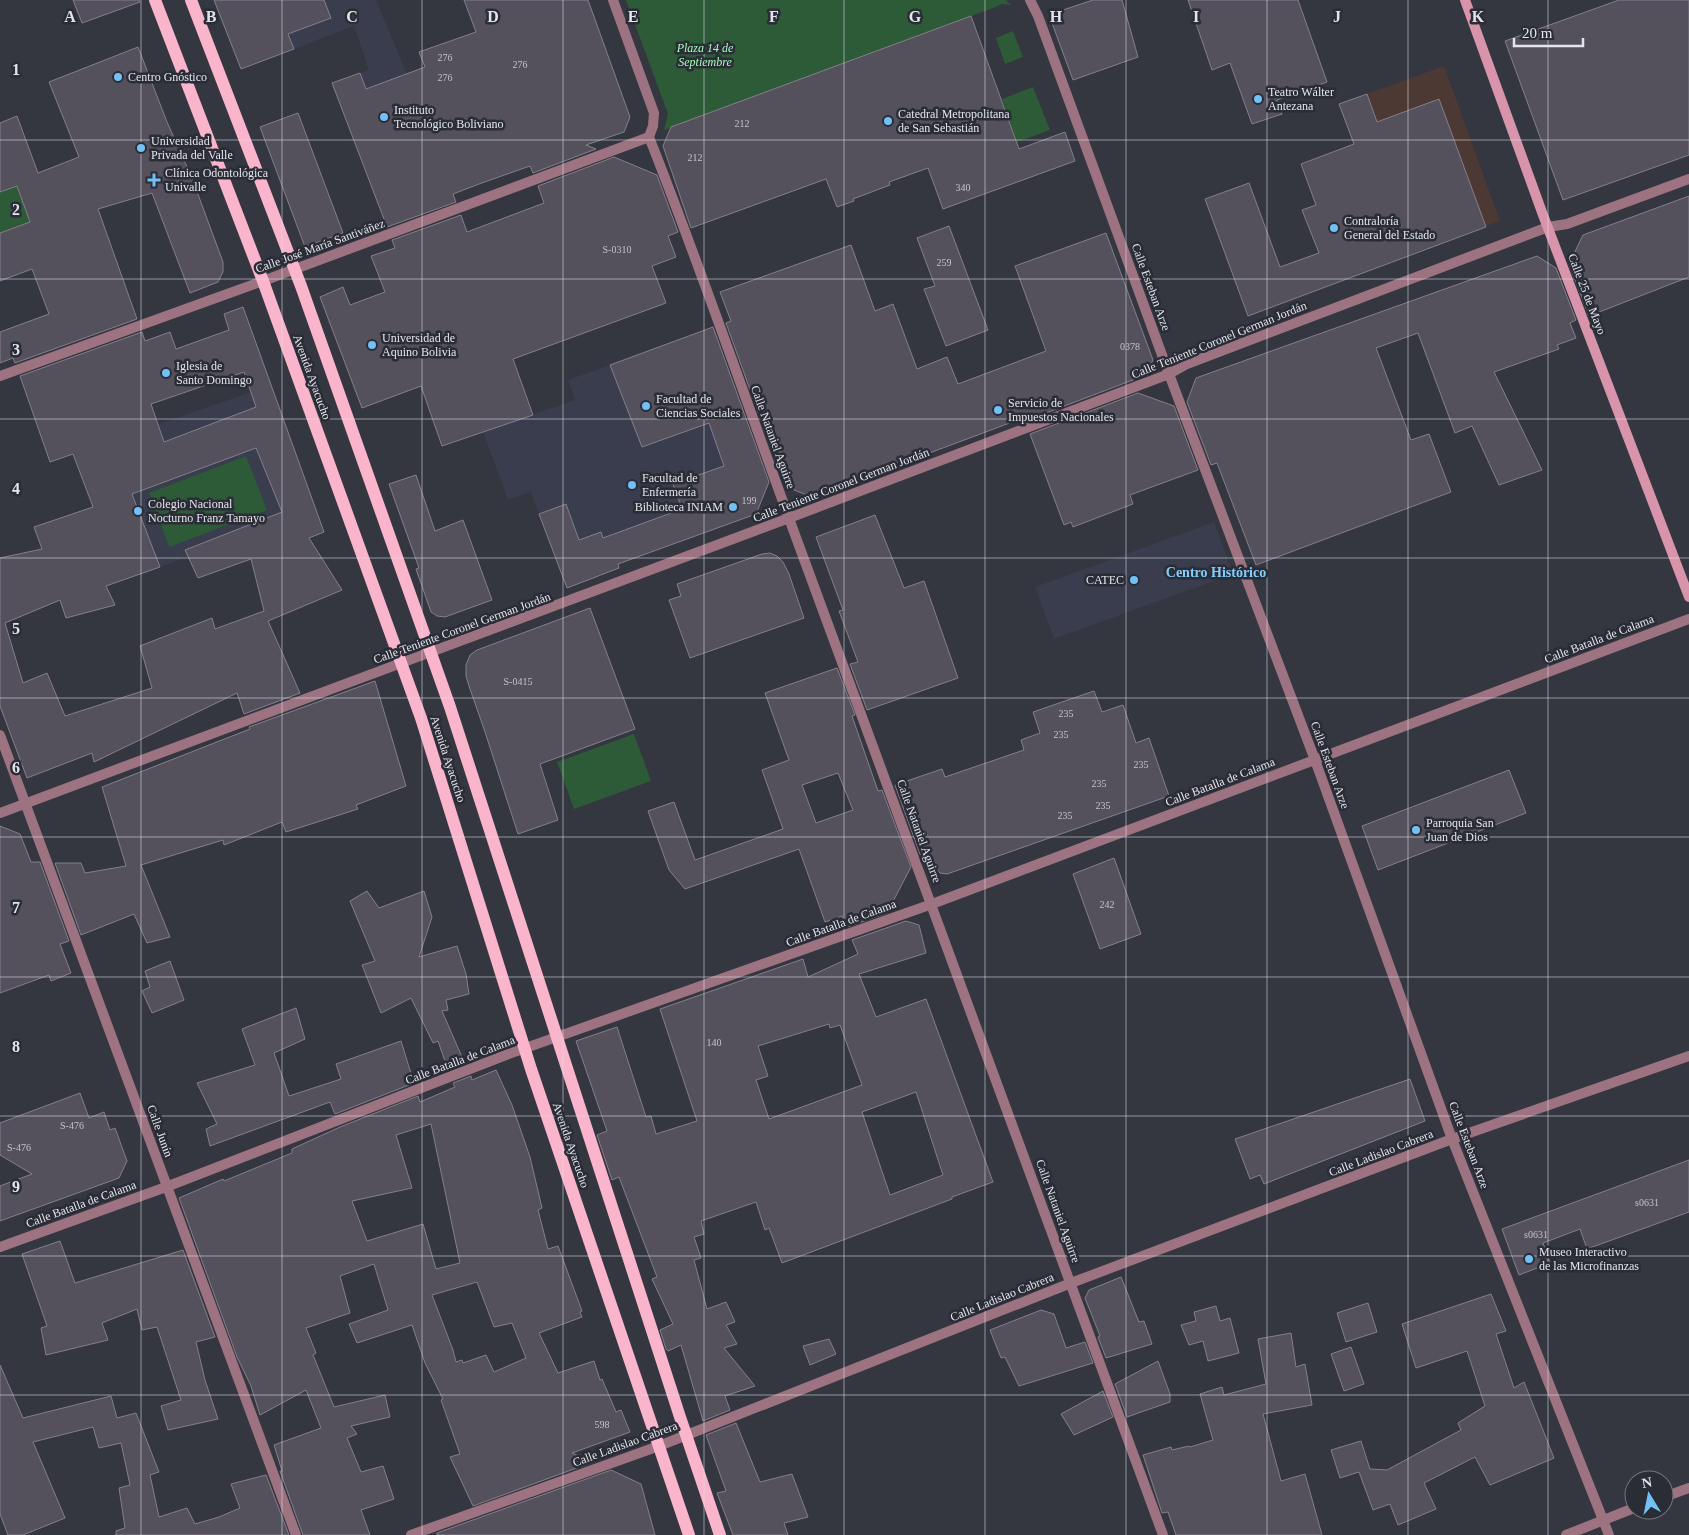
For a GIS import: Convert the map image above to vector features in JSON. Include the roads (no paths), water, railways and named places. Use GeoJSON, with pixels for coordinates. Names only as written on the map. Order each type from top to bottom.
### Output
{"type":"FeatureCollection","features":[{"type":"Feature","properties":{"kind":"main road","name":"Avenida Ayacucho"},"geometry":{"type":"LineString","coordinates":[[155,0],[263,280],[402,663],[525,1049],[689,1535]]}},
{"type":"Feature","properties":{"kind":"main road","name":"Avenida Ayacucho"},"geometry":{"type":"LineString","coordinates":[[191,0],[294,269],[453,716],[720,1535]]}},
{"type":"Feature","properties":{"kind":"main road","name":"Calle 25 de Mayo"},"geometry":{"type":"LineString","coordinates":[[1465,0],[1548,227],[1689,596]]}},
{"type":"Feature","properties":{"kind":"street"},"geometry":{"type":"LineString","coordinates":[[613,0],[654,113],[653,126],[649,136]]}},
{"type":"Feature","properties":{"kind":"street","name":"Calle Esteban Arze"},"geometry":{"type":"LineString","coordinates":[[1032,0],[1169,374],[1315,760],[1452,1139],[1609,1535]]}},
{"type":"Feature","properties":{"kind":"street","name":"Calle José María Santiváñez"},"geometry":{"type":"LineString","coordinates":[[0,376],[294,269],[649,136]]}},
{"type":"Feature","properties":{"kind":"street","name":"Calle Nataniel Aguirre"},"geometry":{"type":"LineString","coordinates":[[649,136],[1163,1535]]}},
{"type":"Feature","properties":{"kind":"street","name":"Calle Teniente Coronel German Jordán"},"geometry":{"type":"LineString","coordinates":[[0,813],[789,518],[1169,374],[1187,364],[1548,227],[1567,224],[1689,179]]}},
{"type":"Feature","properties":{"kind":"street","name":"Calle Batalla de Calama"},"geometry":{"type":"LineString","coordinates":[[0,1247],[166,1187],[525,1049],[932,904],[1689,619]]}},
{"type":"Feature","properties":{"kind":"street","name":"Calle Junín"},"geometry":{"type":"LineString","coordinates":[[0,735],[296,1535]]}},
{"type":"Feature","properties":{"kind":"street","name":"Calle Ladislao Cabrera"},"geometry":{"type":"LineString","coordinates":[[411,1535],[659,1446],[1071,1283],[1452,1139],[1689,1056]]}},
{"type":"Feature","properties":{"kind":"street"},"geometry":{"type":"LineString","coordinates":[[1674,1493],[1689,1488]]}},
{"type":"Feature","properties":{"kind":"street"},"geometry":{"type":"LineString","coordinates":[[1566,1535],[1624,1512]]}},
{"type":"Feature","properties":{"kind":"place","name":"Centro Gnóstico"},"geometry":{"type":"Point","coordinates":[118,77]}},
{"type":"Feature","properties":{"kind":"place","name":"Teatro Wálter Antezana"},"geometry":{"type":"Point","coordinates":[1258,99]}},
{"type":"Feature","properties":{"kind":"place","name":"Instituto Tecnológico Boliviano"},"geometry":{"type":"Point","coordinates":[384,117]}},
{"type":"Feature","properties":{"kind":"place","name":"Catedral Metropolitana de San Sebastián"},"geometry":{"type":"Point","coordinates":[888,121]}},
{"type":"Feature","properties":{"kind":"place","name":"Universidad Privada del Valle"},"geometry":{"type":"Point","coordinates":[141,148]}},
{"type":"Feature","properties":{"kind":"place","name":"Clínica Odontológica Univalle"},"geometry":{"type":"Point","coordinates":[154,180]}},
{"type":"Feature","properties":{"kind":"place","name":"Contraloría General del Estado"},"geometry":{"type":"Point","coordinates":[1334,228]}},
{"type":"Feature","properties":{"kind":"place","name":"Universidad de Aquino Bolivia"},"geometry":{"type":"Point","coordinates":[372,345]}},
{"type":"Feature","properties":{"kind":"place","name":"Iglesia de Santo Domingo"},"geometry":{"type":"Point","coordinates":[166,373]}},
{"type":"Feature","properties":{"kind":"place","name":"Facultad de Ciencias Sociales"},"geometry":{"type":"Point","coordinates":[646,406]}},
{"type":"Feature","properties":{"kind":"place","name":"Servicio de Impuestos Nacionales"},"geometry":{"type":"Point","coordinates":[998,410]}},
{"type":"Feature","properties":{"kind":"place","name":"Facultad de Enfermería"},"geometry":{"type":"Point","coordinates":[632,485]}},
{"type":"Feature","properties":{"kind":"place","name":"Biblioteca INIAM"},"geometry":{"type":"Point","coordinates":[733,507]}},
{"type":"Feature","properties":{"kind":"place","name":"Colegio Nacional Nocturno Franz Tamayo"},"geometry":{"type":"Point","coordinates":[138,511]}},
{"type":"Feature","properties":{"kind":"place","name":"CATEC"},"geometry":{"type":"Point","coordinates":[1134,580]}},
{"type":"Feature","properties":{"kind":"place","name":"Parroquia San Juan de Dios"},"geometry":{"type":"Point","coordinates":[1416,830]}},
{"type":"Feature","properties":{"kind":"place","name":"Museo Interactivo de las Microfinanzas"},"geometry":{"type":"Point","coordinates":[1529,1259]}},
{"type":"Feature","properties":{"kind":"district","name":"Centro Histórico"},"geometry":{"type":"Point","coordinates":[1216,572]}},
{"type":"Feature","properties":{"kind":"park label","name":"Plaza 14 de Septiembre"},"geometry":{"type":"Point","coordinates":[705,55]}}]}
